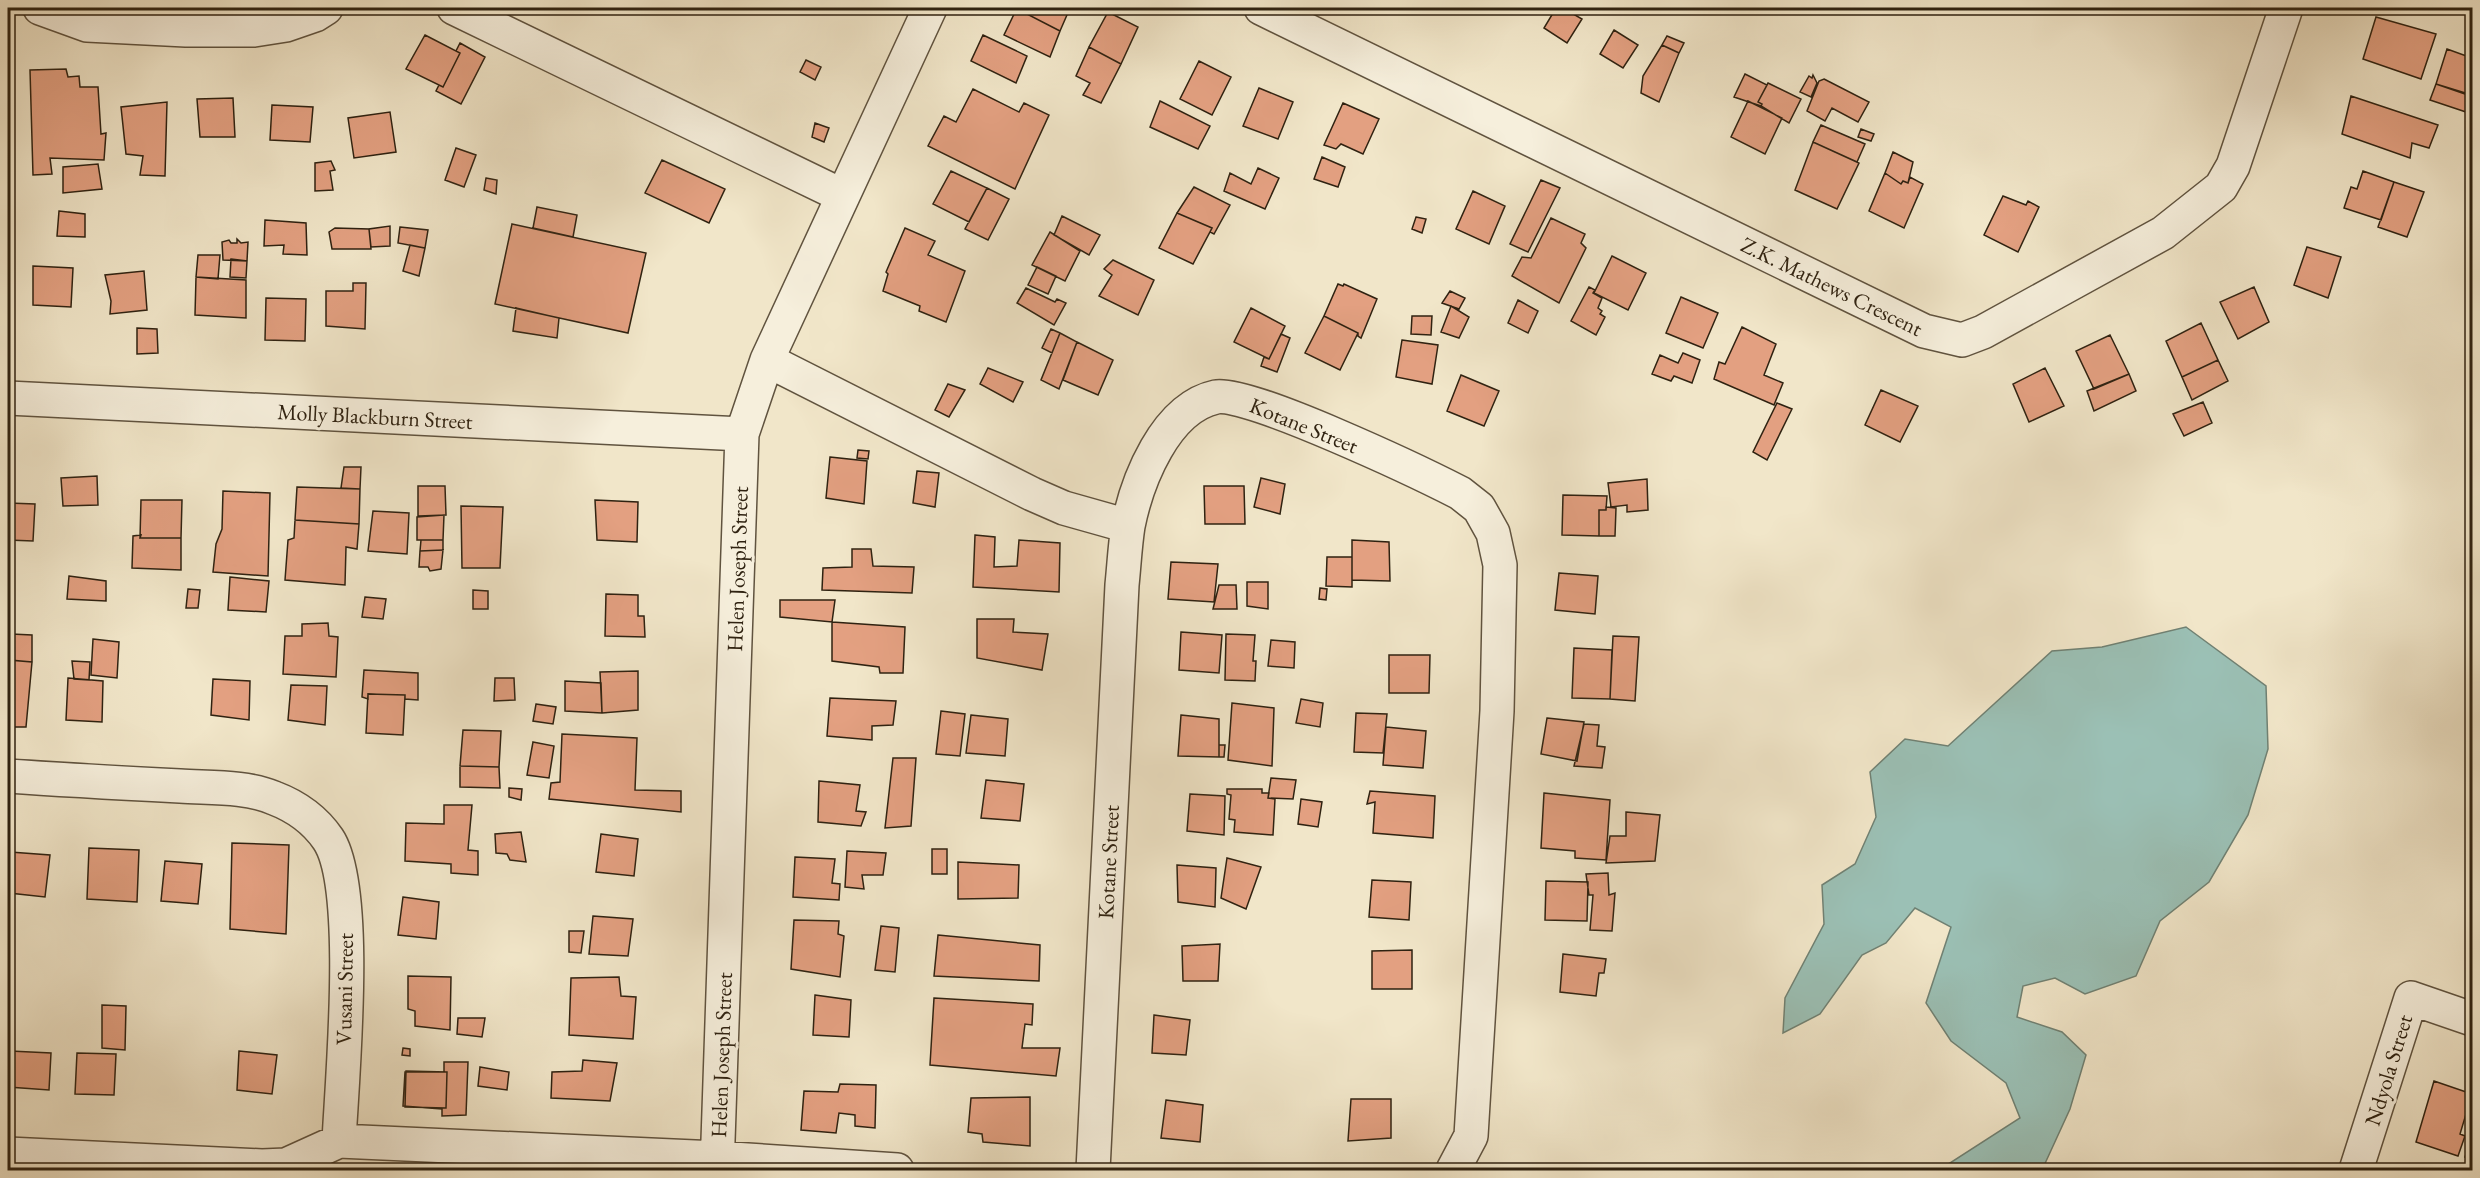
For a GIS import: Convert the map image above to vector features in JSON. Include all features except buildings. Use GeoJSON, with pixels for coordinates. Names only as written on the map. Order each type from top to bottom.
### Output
{"type":"FeatureCollection","features":[{"type":"Feature","properties":{"kind":"street"},"geometry":{"type":"LineString","coordinates":[[40,8],[87,25],[186,30],[255,30],[286,25],[315,15],[326,8]]}},
{"type":"Feature","properties":{"kind":"street"},"geometry":{"type":"LineString","coordinates":[[454,8],[843,196]]}},
{"type":"Feature","properties":{"kind":"street","name":"Helen Joseph Street"},"geometry":{"type":"LineString","coordinates":[[717,1164],[742,434],[766,360],[930,8]]}},
{"type":"Feature","properties":{"kind":"street","name":"Z.K. Mathews Crescent"},"geometry":{"type":"LineString","coordinates":[[1261,8],[1924,332],[1962,340],[1983,332],[2163,233],[2221,187],[2233,166],[2286,8]]}},
{"type":"Feature","properties":{"kind":"street"},"geometry":{"type":"LineString","coordinates":[[766,360],[1032,494],[1064,508],[1128,526]]}},
{"type":"Feature","properties":{"kind":"street","name":"Kotane Street"},"geometry":{"type":"LineString","coordinates":[[1093,1170],[1122,585],[1128,526],[1139,490],[1161,439],[1189,410],[1217,396],[1258,404],[1460,493],[1479,508],[1493,533],[1500,565],[1497,711],[1471,1136],[1453,1170]]}},
{"type":"Feature","properties":{"kind":"street","name":"Molly Blackburn Street"},"geometry":{"type":"LineString","coordinates":[[8,398],[742,434]]}},
{"type":"Feature","properties":{"kind":"street","name":"Vusani Street"},"geometry":{"type":"LineString","coordinates":[[8,776],[233,789],[273,797],[303,813],[328,840],[341,877],[345,923],[344,1056],[339,1141]]}},
{"type":"Feature","properties":{"kind":"street","name":"Ndyola Street"},"geometry":{"type":"LineString","coordinates":[[2356,1170],[2411,998],[2472,1019]]}},
{"type":"Feature","properties":{"kind":"street"},"geometry":{"type":"LineString","coordinates":[[8,1154],[262,1166],[286,1165],[339,1141],[717,1164],[897,1170]]}},
{"type":"Feature","properties":{"kind":"water"},"geometry":{"type":"Polygon","coordinates":[[[2186,627],[2266,686],[2268,749],[2248,815],[2209,882],[2160,921],[2136,976],[2085,994],[2055,978],[2023,986],[2017,1017],[2062,1032],[2086,1055],[2070,1109],[2042,1170],[1939,1170],[2020,1118],[2006,1083],[1951,1041],[1926,1003],[1951,927],[1915,908],[1886,943],[1862,955],[1820,1014],[1783,1033],[1785,998],[1824,924],[1822,885],[1855,864],[1876,817],[1870,772],[1905,739],[1948,746],[2052,651],[2102,647],[2186,627]]]}}]}
